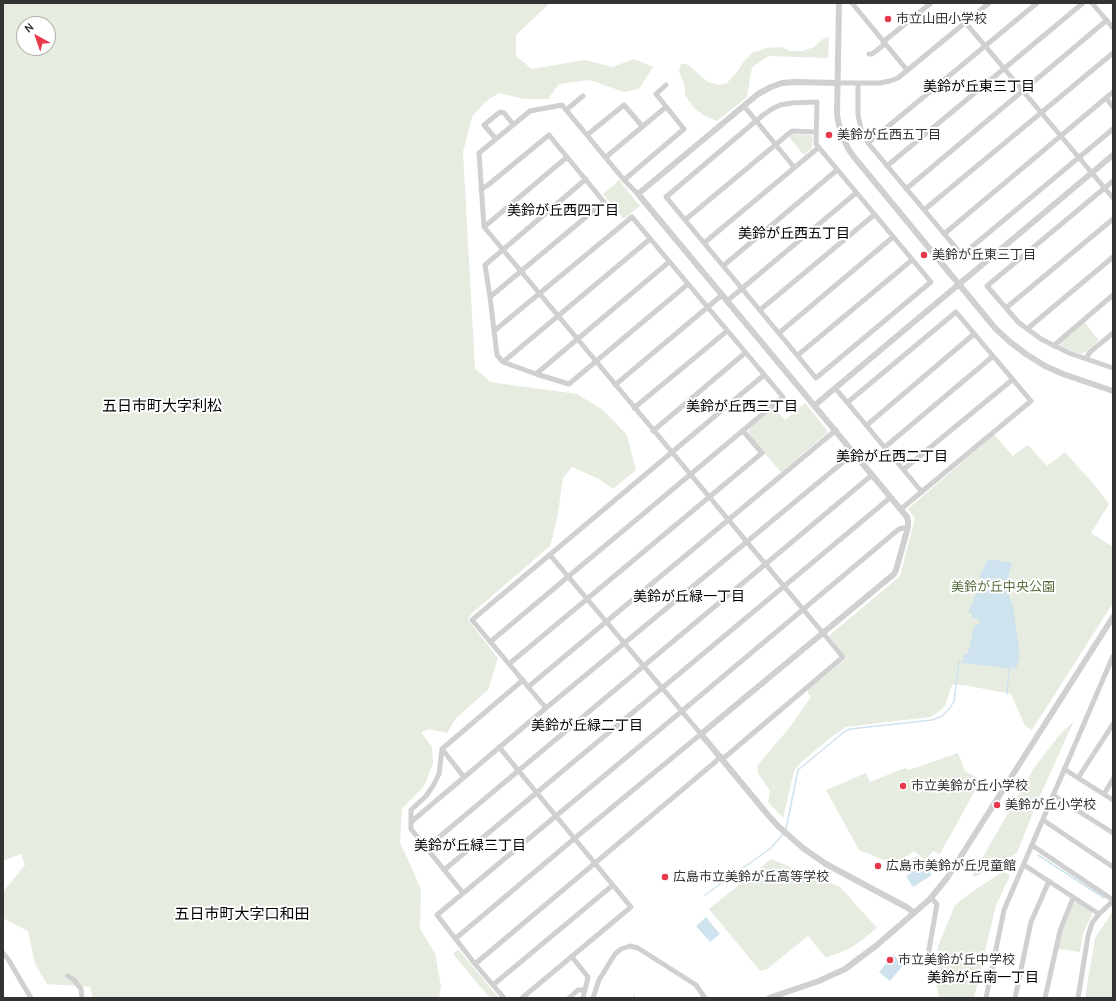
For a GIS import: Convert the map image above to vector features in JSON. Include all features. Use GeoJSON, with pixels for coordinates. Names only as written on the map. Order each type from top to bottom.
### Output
{"type":"FeatureCollection","features":[{"type":"Feature","properties":{"kind":"street"},"geometry":{"type":"LineString","coordinates":[[839,3],[837,115],[839,125],[849,150],[959,284],[996,328],[1010,342],[1045,366],[1063,374],[1113,391]]}},
{"type":"Feature","properties":{"kind":"street"},"geometry":{"type":"LineString","coordinates":[[852,3],[907,70]]}},
{"type":"Feature","properties":{"kind":"street"},"geometry":{"type":"LineString","coordinates":[[869,54],[872,54],[931,3]]}},
{"type":"Feature","properties":{"kind":"street"},"geometry":{"type":"LineString","coordinates":[[638,194],[758,94],[782,83],[858,83],[890,81],[898,78],[989,3]]}},
{"type":"Feature","properties":{"kind":"street"},"geometry":{"type":"LineString","coordinates":[[868,143],[1037,3]]}},
{"type":"Feature","properties":{"kind":"street"},"geometry":{"type":"LineString","coordinates":[[887,166],[1083,3]]}},
{"type":"Feature","properties":{"kind":"street"},"geometry":{"type":"LineString","coordinates":[[1092,3],[1113,28]]}},
{"type":"Feature","properties":{"kind":"street"},"geometry":{"type":"LineString","coordinates":[[906,189],[1107,20]]}},
{"type":"Feature","properties":{"kind":"street"},"geometry":{"type":"LineString","coordinates":[[966,22],[1022,91],[1113,198]]}},
{"type":"Feature","properties":{"kind":"street"},"geometry":{"type":"LineString","coordinates":[[924,210],[1113,53]]}},
{"type":"Feature","properties":{"kind":"street"},"geometry":{"type":"LineString","coordinates":[[858,83],[858,115],[861,129],[868,143],[962,255],[1113,129]]}},
{"type":"Feature","properties":{"kind":"street"},"geometry":{"type":"LineString","coordinates":[[624,180],[684,129],[656,94],[666,86]]}},
{"type":"Feature","properties":{"kind":"street"},"geometry":{"type":"LineString","coordinates":[[944,234],[1113,92]]}},
{"type":"Feature","properties":{"kind":"street"},"geometry":{"type":"LineString","coordinates":[[566,110],[583,96]]}},
{"type":"Feature","properties":{"kind":"street"},"geometry":{"type":"LineString","coordinates":[[1106,98],[1113,107]]}},
{"type":"Feature","properties":{"kind":"street"},"geometry":{"type":"LineString","coordinates":[[792,102],[817,102],[816,132],[816,144],[818,148],[931,282],[816,378],[666,197],[756,121],[780,105],[792,102]]}},
{"type":"Feature","properties":{"kind":"street"},"geometry":{"type":"LineString","coordinates":[[587,135],[624,104],[642,126]]}},
{"type":"Feature","properties":{"kind":"street"},"geometry":{"type":"LineString","coordinates":[[455,939],[575,838],[701,734],[823,633],[894,574],[908,527],[908,516],[562,105],[530,111],[479,153],[484,227],[520,272],[577,339],[802,609],[823,633],[843,657],[725,757],[720,757],[475,964]]}},
{"type":"Feature","properties":{"kind":"street"},"geometry":{"type":"LineString","coordinates":[[744,106],[794,167]]}},
{"type":"Feature","properties":{"kind":"street"},"geometry":{"type":"LineString","coordinates":[[606,157],[666,107]]}},
{"type":"Feature","properties":{"kind":"street"},"geometry":{"type":"LineString","coordinates":[[496,139],[484,125],[500,112],[504,113],[513,124]]}},
{"type":"Feature","properties":{"kind":"street"},"geometry":{"type":"LineString","coordinates":[[685,220],[792,131],[816,132]]}},
{"type":"Feature","properties":{"kind":"street"},"geometry":{"type":"LineString","coordinates":[[481,189],[488,185],[549,135],[604,202],[490,298]]}},
{"type":"Feature","properties":{"kind":"street"},"geometry":{"type":"LineString","coordinates":[[704,243],[818,148]]}},
{"type":"Feature","properties":{"kind":"street"},"geometry":{"type":"LineString","coordinates":[[814,405],[1113,155]]}},
{"type":"Feature","properties":{"kind":"street"},"geometry":{"type":"LineString","coordinates":[[484,227],[567,157]]}},
{"type":"Feature","properties":{"kind":"street"},"geometry":{"type":"LineString","coordinates":[[723,266],[837,170]]}},
{"type":"Feature","properties":{"kind":"street"},"geometry":{"type":"LineString","coordinates":[[586,179],[485,265],[496,355],[503,362],[569,384],[688,284]]}},
{"type":"Feature","properties":{"kind":"street"},"geometry":{"type":"LineString","coordinates":[[1113,181],[988,286],[1018,322],[1041,339],[1069,353],[1113,368]]}},
{"type":"Feature","properties":{"kind":"street"},"geometry":{"type":"LineString","coordinates":[[727,300],[856,193]]}},
{"type":"Feature","properties":{"kind":"street"},"geometry":{"type":"LineString","coordinates":[[760,310],[874,214]]}},
{"type":"Feature","properties":{"kind":"street"},"geometry":{"type":"LineString","coordinates":[[490,642],[783,397],[632,217],[494,331]]}},
{"type":"Feature","properties":{"kind":"street"},"geometry":{"type":"LineString","coordinates":[[1006,308],[1113,219]]}},
{"type":"Feature","properties":{"kind":"street"},"geometry":{"type":"LineString","coordinates":[[779,333],[893,237]]}},
{"type":"Feature","properties":{"kind":"street"},"geometry":{"type":"LineString","coordinates":[[503,362],[650,239]]}},
{"type":"Feature","properties":{"kind":"street"},"geometry":{"type":"LineString","coordinates":[[1027,329],[1113,257]]}},
{"type":"Feature","properties":{"kind":"street"},"geometry":{"type":"LineString","coordinates":[[798,355],[912,260]]}},
{"type":"Feature","properties":{"kind":"street"},"geometry":{"type":"LineString","coordinates":[[536,374],[669,262]]}},
{"type":"Feature","properties":{"kind":"street"},"geometry":{"type":"LineString","coordinates":[[615,385],[722,295]]}},
{"type":"Feature","properties":{"kind":"street"},"geometry":{"type":"LineString","coordinates":[[1054,346],[1113,295]]}},
{"type":"Feature","properties":{"kind":"street"},"geometry":{"type":"LineString","coordinates":[[848,402],[956,312],[992,357],[1031,401],[901,509]]}},
{"type":"Feature","properties":{"kind":"street"},"geometry":{"type":"LineString","coordinates":[[634,408],[727,331]]}},
{"type":"Feature","properties":{"kind":"street"},"geometry":{"type":"LineString","coordinates":[[1086,358],[1090,352],[1113,333]]}},
{"type":"Feature","properties":{"kind":"street"},"geometry":{"type":"LineString","coordinates":[[867,425],[974,334]]}},
{"type":"Feature","properties":{"kind":"street"},"geometry":{"type":"LineString","coordinates":[[654,431],[745,353]]}},
{"type":"Feature","properties":{"kind":"street"},"geometry":{"type":"LineString","coordinates":[[885,447],[992,357]]}},
{"type":"Feature","properties":{"kind":"street"},"geometry":{"type":"LineString","coordinates":[[546,708],[472,620],[764,375]]}},
{"type":"Feature","properties":{"kind":"street"},"geometry":{"type":"LineString","coordinates":[[904,469],[1012,380]]}},
{"type":"Feature","properties":{"kind":"street"},"geometry":{"type":"LineString","coordinates":[[835,388],[922,492]]}},
{"type":"Feature","properties":{"kind":"street"},"geometry":{"type":"LineString","coordinates":[[528,687],[836,430]]}},
{"type":"Feature","properties":{"kind":"street"},"geometry":{"type":"LineString","coordinates":[[509,664],[762,453],[743,431]]}},
{"type":"Feature","properties":{"kind":"street"},"geometry":{"type":"LineString","coordinates":[[411,822],[464,776],[854,453]]}},
{"type":"Feature","properties":{"kind":"street"},"geometry":{"type":"LineString","coordinates":[[426,848],[872,475]]}},
{"type":"Feature","properties":{"kind":"street"},"geometry":{"type":"LineString","coordinates":[[444,870],[663,689],[891,497]]}},
{"type":"Feature","properties":{"kind":"street"},"geometry":{"type":"LineString","coordinates":[[504,998],[475,964],[437,915],[899,528],[908,527]]}},
{"type":"Feature","properties":{"kind":"street"},"geometry":{"type":"LineString","coordinates":[[550,555],[607,621],[768,815],[803,848],[826,864],[908,908],[914,913]]}},
{"type":"Feature","properties":{"kind":"street"},"geometry":{"type":"LineString","coordinates":[[769,998],[820,981],[845,969],[877,945],[931,898],[951,872],[1113,617]]}},
{"type":"Feature","properties":{"kind":"street"},"geometry":{"type":"LineString","coordinates":[[986,998],[1004,910],[1113,656]]}},
{"type":"Feature","properties":{"kind":"street"},"geometry":{"type":"LineString","coordinates":[[463,893],[411,829],[411,810],[426,796],[433,786],[439,774],[442,749],[523,680]]}},
{"type":"Feature","properties":{"kind":"street"},"geometry":{"type":"LineString","coordinates":[[1078,778],[1113,724]]}},
{"type":"Feature","properties":{"kind":"street"},"geometry":{"type":"LineString","coordinates":[[499,747],[631,907],[522,998]]}},
{"type":"Feature","properties":{"kind":"street"},"geometry":{"type":"LineString","coordinates":[[442,749],[464,776]]}},
{"type":"Feature","properties":{"kind":"street"},"geometry":{"type":"LineString","coordinates":[[1064,769],[1113,800]]}},
{"type":"Feature","properties":{"kind":"street"},"geometry":{"type":"LineString","coordinates":[[1104,794],[1113,779]]}},
{"type":"Feature","properties":{"kind":"street"},"geometry":{"type":"LineString","coordinates":[[1053,795],[1113,833]]}},
{"type":"Feature","properties":{"kind":"street"},"geometry":{"type":"LineString","coordinates":[[1043,820],[1113,867]]}},
{"type":"Feature","properties":{"kind":"street"},"geometry":{"type":"LineString","coordinates":[[1032,846],[1113,900],[1092,923],[1088,936],[1078,998]]}},
{"type":"Feature","properties":{"kind":"street"},"geometry":{"type":"LineString","coordinates":[[1024,865],[1099,914]]}},
{"type":"Feature","properties":{"kind":"street"},"geometry":{"type":"LineString","coordinates":[[1015,998],[1031,922],[1049,881]]}},
{"type":"Feature","properties":{"kind":"street"},"geometry":{"type":"LineString","coordinates":[[493,985],[614,885]]}},
{"type":"Feature","properties":{"kind":"street"},"geometry":{"type":"LineString","coordinates":[[927,961],[937,904],[931,898]]}},
{"type":"Feature","properties":{"kind":"street"},"geometry":{"type":"LineString","coordinates":[[1045,998],[1060,932],[1073,898]]}},
{"type":"Feature","properties":{"kind":"street"},"geometry":{"type":"LineString","coordinates":[[592,998],[599,980],[615,954],[621,949],[630,946],[638,948],[696,985],[705,998]]}},
{"type":"Feature","properties":{"kind":"street"},"geometry":{"type":"LineString","coordinates":[[3,953],[8,958],[31,998]]}},
{"type":"Feature","properties":{"kind":"street"},"geometry":{"type":"LineString","coordinates":[[572,957],[588,977],[583,998]]}},
{"type":"Feature","properties":{"kind":"street"},"geometry":{"type":"LineString","coordinates":[[68,976],[74,980],[81,989],[82,998]]}},
{"type":"Feature","properties":{"kind":"street"},"geometry":{"type":"LineString","coordinates":[[569,998],[578,990],[585,990]]}},
{"type":"Feature","properties":{"kind":"green space"},"geometry":{"type":"Polygon","coordinates":[[[3,3],[550,3],[516,35],[516,56],[532,69],[585,60],[612,67],[634,59],[653,67],[639,89],[624,92],[590,80],[559,84],[548,99],[524,99],[499,93],[485,102],[472,117],[463,152],[475,368],[490,382],[577,394],[603,410],[627,435],[636,470],[613,489],[599,479],[572,467],[563,478],[557,519],[550,546],[471,614],[468,620],[498,658],[488,690],[456,718],[447,733],[429,729],[421,732],[432,747],[433,764],[424,786],[402,809],[400,843],[421,890],[420,929],[435,953],[441,986],[439,998],[93,998],[90,987],[47,984],[35,964],[28,931],[3,918],[3,892],[25,865],[21,854],[3,861],[3,3]]]}},
{"type":"Feature","properties":{"kind":"green space"},"geometry":{"type":"Polygon","coordinates":[[[829,37],[828,58],[769,56],[752,67],[747,97],[717,121],[705,116],[694,108],[685,95],[685,87],[679,71],[681,64],[687,64],[708,82],[720,85],[727,83],[752,53],[766,48],[782,47],[790,51],[803,51],[814,47],[823,39],[829,37]]]}},
{"type":"Feature","properties":{"kind":"green space"},"geometry":{"type":"Polygon","coordinates":[[[793,134],[810,135],[813,138],[812,148],[804,155],[789,137],[793,134]]]}},
{"type":"Feature","properties":{"kind":"green space"},"geometry":{"type":"Polygon","coordinates":[[[619,180],[640,206],[624,219],[603,194],[619,180]]]}},
{"type":"Feature","properties":{"kind":"green space"},"geometry":{"type":"Polygon","coordinates":[[[1084,322],[1099,340],[1084,353],[1080,354],[1061,347],[1060,342],[1084,322]]]}},
{"type":"Feature","properties":{"kind":"green space"},"geometry":{"type":"Polygon","coordinates":[[[805,403],[827,430],[827,433],[781,472],[748,434],[749,429],[774,408],[785,420],[805,403]]]}},
{"type":"Feature","properties":{"kind":"green space","name":"美鈴が丘中央公園"},"geometry":{"type":"Polygon","coordinates":[[[994,435],[1013,456],[1028,445],[1047,466],[1065,452],[1092,482],[1109,504],[1091,533],[1113,547],[1113,603],[1032,730],[1025,726],[1011,694],[964,685],[952,685],[945,706],[939,712],[930,717],[846,727],[833,736],[801,762],[794,771],[783,818],[768,802],[770,791],[758,773],[757,766],[790,727],[811,697],[808,690],[847,658],[829,636],[900,576],[915,518],[908,509],[994,435]]]}},
{"type":"Feature","properties":{"kind":"green space"},"geometry":{"type":"Polygon","coordinates":[[[1074,721],[1038,800],[1017,853],[975,877],[972,876],[1034,768],[1060,734],[1074,721]]]}},
{"type":"Feature","properties":{"kind":"green space"},"geometry":{"type":"Polygon","coordinates":[[[958,753],[965,771],[981,780],[940,854],[933,851],[925,860],[914,851],[899,861],[889,862],[859,850],[826,790],[866,773],[870,782],[905,768],[909,770],[958,753]]]}},
{"type":"Feature","properties":{"kind":"green space"},"geometry":{"type":"Polygon","coordinates":[[[771,859],[840,887],[877,928],[851,948],[826,958],[808,936],[767,969],[760,971],[709,909],[771,859]]]}},
{"type":"Feature","properties":{"kind":"green space"},"geometry":{"type":"Polygon","coordinates":[[[1004,871],[1010,876],[996,905],[974,998],[939,998],[936,983],[938,946],[955,905],[1004,871]]]}},
{"type":"Feature","properties":{"kind":"green space"},"geometry":{"type":"Polygon","coordinates":[[[1076,902],[1092,911],[1092,915],[1083,934],[1080,952],[1058,949],[1062,933],[1074,903],[1076,902]]]}},
{"type":"Feature","properties":{"kind":"green space"},"geometry":{"type":"Polygon","coordinates":[[[1113,911],[1113,998],[1085,998],[1095,938],[1113,911]]]}},
{"type":"Feature","properties":{"kind":"green space"},"geometry":{"type":"Polygon","coordinates":[[[458,949],[499,998],[490,998],[453,954],[458,949]]]}},
{"type":"Feature","properties":{"kind":"water"},"geometry":{"type":"Polygon","coordinates":[[[988,559],[1012,563],[1006,585],[1014,611],[1020,657],[1016,669],[962,663],[964,655],[968,653],[974,626],[979,624],[979,619],[972,618],[972,613],[968,613],[980,584],[980,575],[988,559]]]}},
{"type":"Feature","properties":{"kind":"water"},"geometry":{"type":"Polygon","coordinates":[[[916,857],[920,862],[911,869],[907,863],[916,857]]]}},
{"type":"Feature","properties":{"kind":"water"},"geometry":{"type":"Polygon","coordinates":[[[924,864],[932,875],[913,887],[906,876],[924,864]]]}},
{"type":"Feature","properties":{"kind":"water"},"geometry":{"type":"Polygon","coordinates":[[[706,917],[720,934],[710,942],[696,926],[706,917]]]}},
{"type":"Feature","properties":{"kind":"water"},"geometry":{"type":"Polygon","coordinates":[[[893,955],[904,964],[890,981],[879,972],[893,955]]]}},
{"type":"Feature","properties":{"kind":"waterway"},"geometry":{"type":"LineString","coordinates":[[786,829],[798,770],[844,732],[850,729],[932,720],[942,716],[950,708],[954,701],[959,662],[963,662]]}},
{"type":"Feature","properties":{"kind":"waterway"},"geometry":{"type":"LineString","coordinates":[[1007,694],[1009,668]]}},
{"type":"Feature","properties":{"kind":"waterway"},"geometry":{"type":"LineString","coordinates":[[705,895],[771,848],[783,834]]}},
{"type":"Feature","properties":{"kind":"waterway"},"geometry":{"type":"LineString","coordinates":[[1038,855],[1104,898]]}},
{"type":"Feature","properties":{"kind":"place","name":"市立山田小学校"},"geometry":{"type":"Point","coordinates":[888,19]}},
{"type":"Feature","properties":{"kind":"place","name":"美鈴が丘西五丁目"},"geometry":{"type":"Point","coordinates":[829,135]}},
{"type":"Feature","properties":{"kind":"place","name":"美鈴が丘東三丁目"},"geometry":{"type":"Point","coordinates":[924,255]}},
{"type":"Feature","properties":{"kind":"place","name":"市立美鈴が丘小学校"},"geometry":{"type":"Point","coordinates":[903,786]}},
{"type":"Feature","properties":{"kind":"place","name":"美鈴が丘小学校"},"geometry":{"type":"Point","coordinates":[997,805]}},
{"type":"Feature","properties":{"kind":"place","name":"広島市美鈴が丘児童館"},"geometry":{"type":"Point","coordinates":[878,866]}},
{"type":"Feature","properties":{"kind":"place","name":"広島市立美鈴が丘高等学校"},"geometry":{"type":"Point","coordinates":[665,877]}},
{"type":"Feature","properties":{"kind":"place","name":"市立美鈴が丘中学校"},"geometry":{"type":"Point","coordinates":[890,960]}},
{"type":"Feature","properties":{"kind":"district","name":"美鈴が丘東三丁目"},"geometry":{"type":"Point","coordinates":[979,87]}},
{"type":"Feature","properties":{"kind":"district","name":"美鈴が丘西四丁目"},"geometry":{"type":"Point","coordinates":[563,211]}},
{"type":"Feature","properties":{"kind":"district","name":"美鈴が丘西五丁目"},"geometry":{"type":"Point","coordinates":[794,234]}},
{"type":"Feature","properties":{"kind":"district","name":"五日市町大字利松"},"geometry":{"type":"Point","coordinates":[162,407]}},
{"type":"Feature","properties":{"kind":"district","name":"美鈴が丘西三丁目"},"geometry":{"type":"Point","coordinates":[742,407]}},
{"type":"Feature","properties":{"kind":"district","name":"美鈴が丘西二丁目"},"geometry":{"type":"Point","coordinates":[892,457]}},
{"type":"Feature","properties":{"kind":"district","name":"美鈴が丘緑一丁目"},"geometry":{"type":"Point","coordinates":[689,597]}},
{"type":"Feature","properties":{"kind":"district","name":"美鈴が丘緑二丁目"},"geometry":{"type":"Point","coordinates":[587,726]}},
{"type":"Feature","properties":{"kind":"district","name":"美鈴が丘緑三丁目"},"geometry":{"type":"Point","coordinates":[470,846]}},
{"type":"Feature","properties":{"kind":"district","name":"五日市町大字口和田"},"geometry":{"type":"Point","coordinates":[242,915]}},
{"type":"Feature","properties":{"kind":"district","name":"美鈴が丘南一丁目"},"geometry":{"type":"Point","coordinates":[983,978]}}]}
